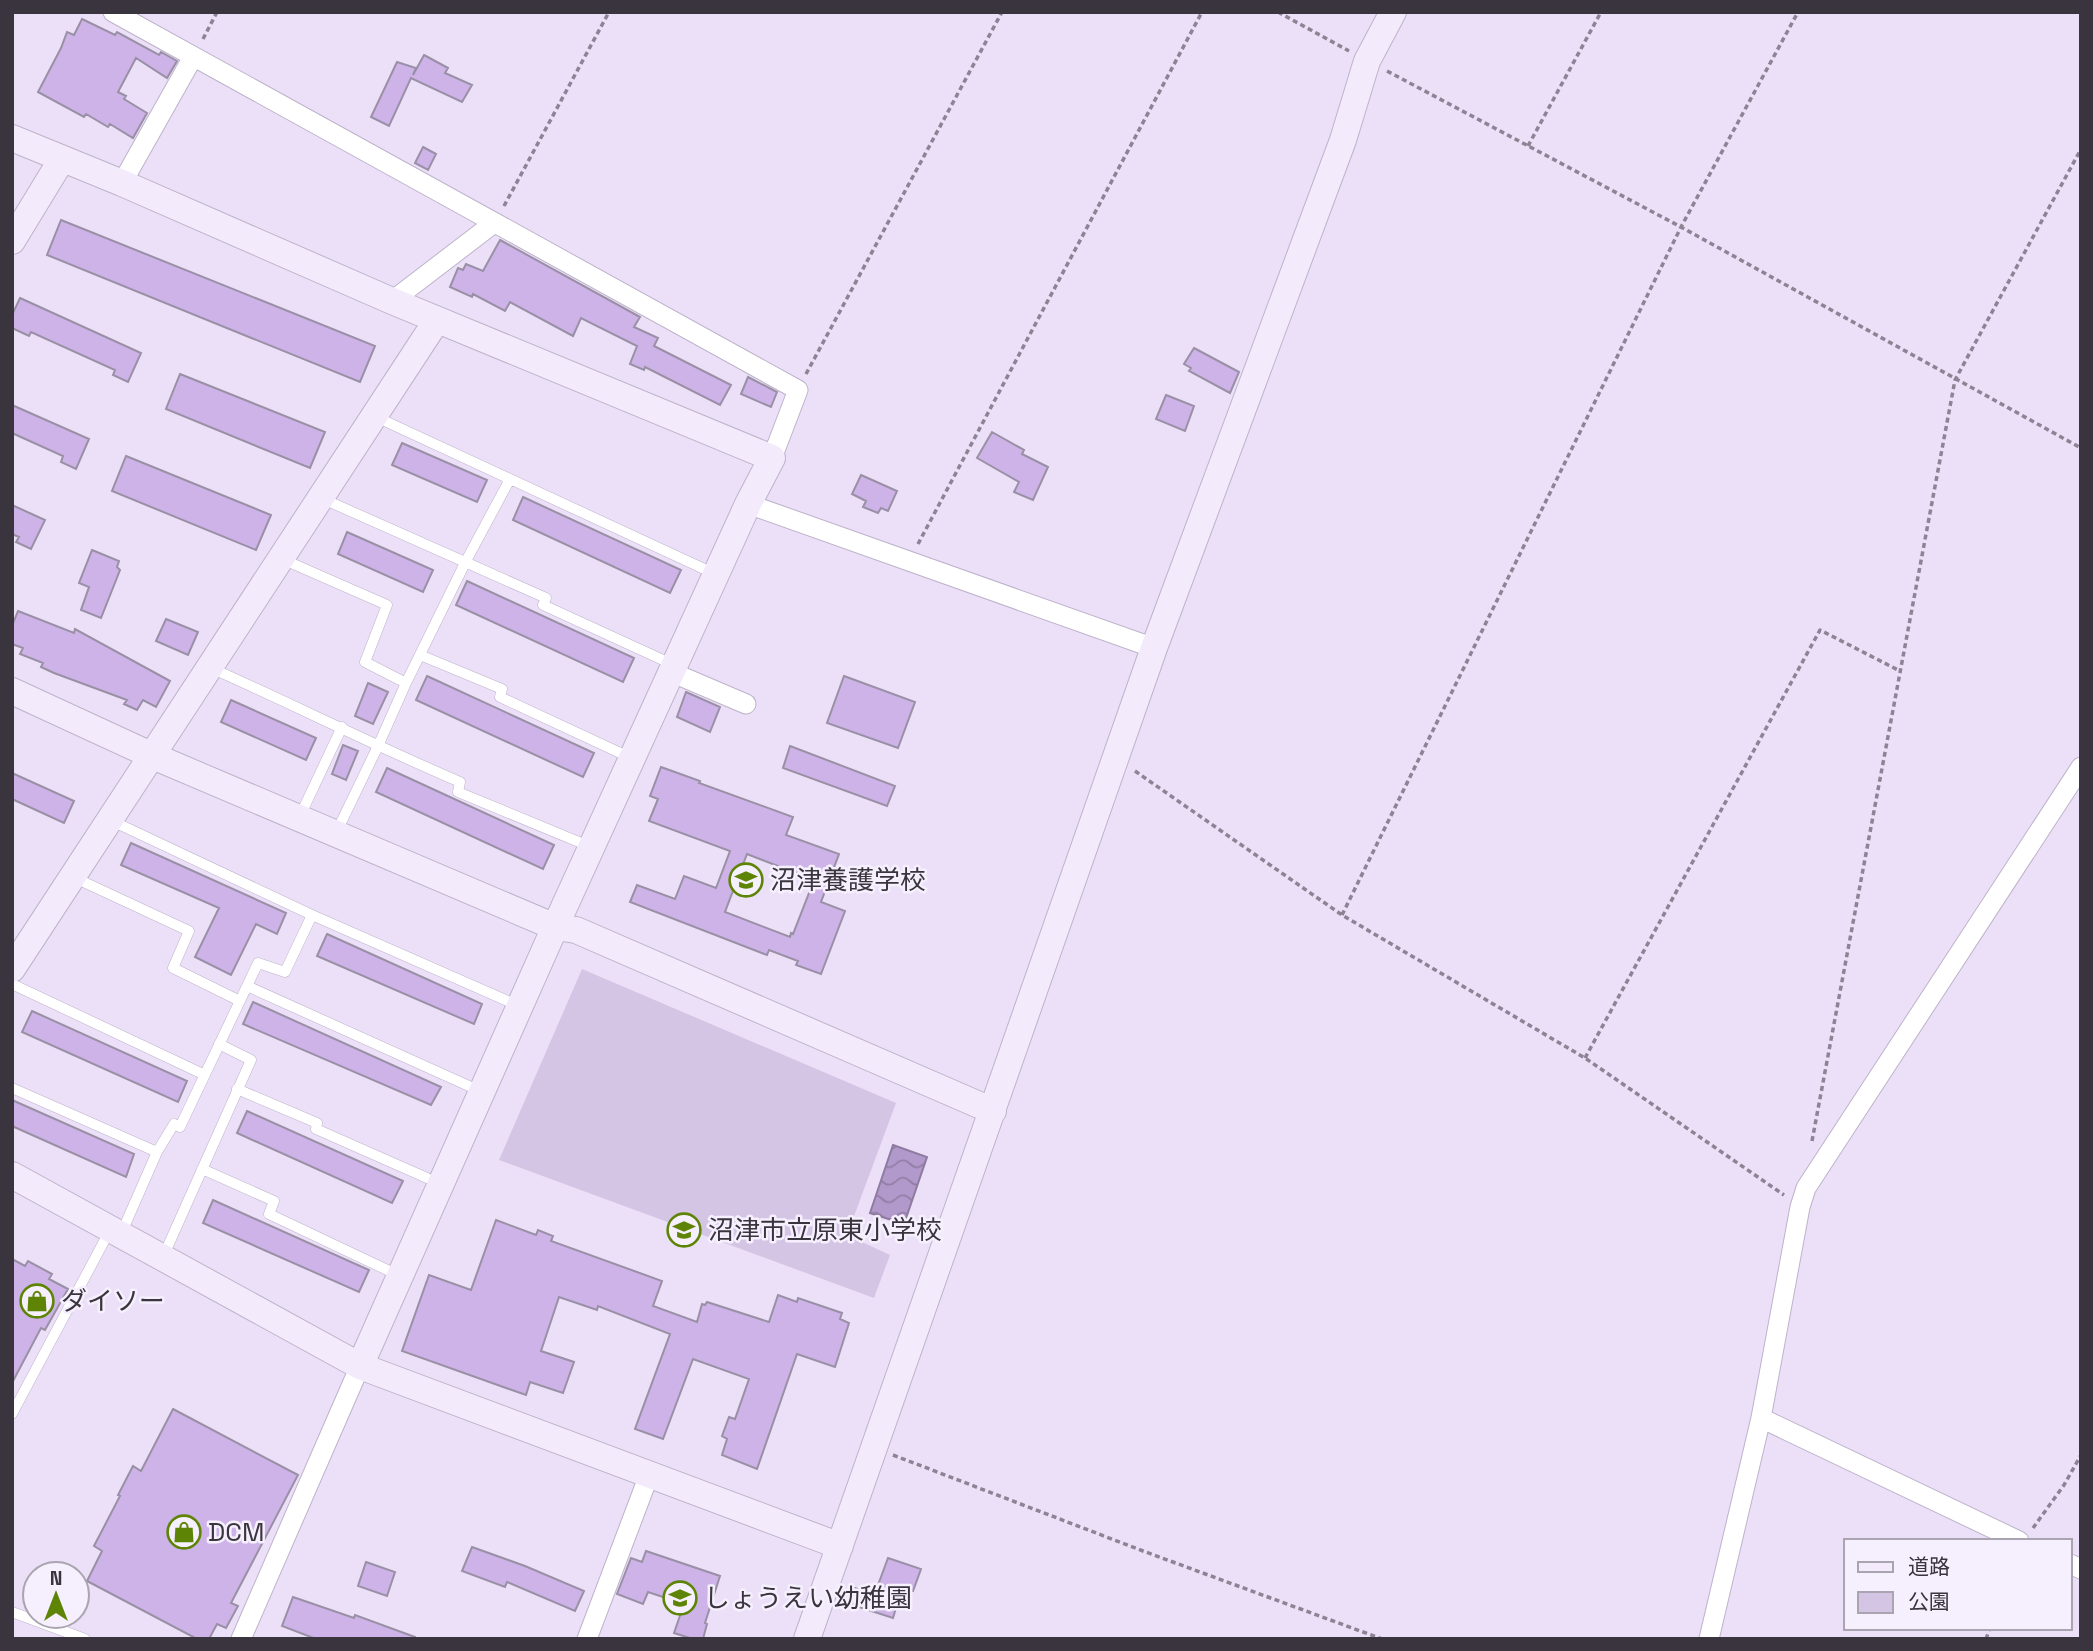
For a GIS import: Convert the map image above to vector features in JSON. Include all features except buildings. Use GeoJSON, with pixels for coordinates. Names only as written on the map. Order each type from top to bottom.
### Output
{"type":"FeatureCollection","features":[{"type":"Feature","properties":{"kind":"street"},"geometry":{"type":"LineString","coordinates":[[113,12],[798,390],[772,458],[748,504],[555,927],[241,1639]]}},
{"type":"Feature","properties":{"kind":"street"},"geometry":{"type":"LineString","coordinates":[[807,1639],[1154,648],[1343,140],[1367,61],[1393,12]]}},
{"type":"Feature","properties":{"kind":"street"},"geometry":{"type":"LineString","coordinates":[[122,183],[193,57]]}},
{"type":"Feature","properties":{"kind":"street"},"geometry":{"type":"LineString","coordinates":[[12,138],[437,320],[772,458]]}},
{"type":"Feature","properties":{"kind":"street"},"geometry":{"type":"LineString","coordinates":[[12,241],[62,159]]}},
{"type":"Feature","properties":{"kind":"street"},"geometry":{"type":"LineString","coordinates":[[392,301],[494,223]]}},
{"type":"Feature","properties":{"kind":"street"},"geometry":{"type":"LineString","coordinates":[[12,969],[437,320]]}},
{"type":"Feature","properties":{"kind":"street"},"geometry":{"type":"LineString","coordinates":[[748,504],[1154,648]]}},
{"type":"Feature","properties":{"kind":"street"},"geometry":{"type":"LineString","coordinates":[[673,668],[746,704]]}},
{"type":"Feature","properties":{"kind":"street"},"geometry":{"type":"LineString","coordinates":[[12,691],[153,756],[335,834],[555,927],[576,930],[993,1111]]}},
{"type":"Feature","properties":{"kind":"street"},"geometry":{"type":"LineString","coordinates":[[1709,1639],[1761,1418],[1805,1188],[2081,767]]}},
{"type":"Feature","properties":{"kind":"street"},"geometry":{"type":"LineString","coordinates":[[12,1175],[360,1366],[840,1546]]}},
{"type":"Feature","properties":{"kind":"street"},"geometry":{"type":"LineString","coordinates":[[1761,1418],[2025,1535]]}},
{"type":"Feature","properties":{"kind":"street"},"geometry":{"type":"LineString","coordinates":[[587,1639],[649,1475]]}},
{"type":"Feature","properties":{"kind":"lane"},"geometry":{"type":"LineString","coordinates":[[374,416],[716,574]]}},
{"type":"Feature","properties":{"kind":"lane"},"geometry":{"type":"LineString","coordinates":[[335,834],[419,655],[510,479]]}},
{"type":"Feature","properties":{"kind":"lane"},"geometry":{"type":"LineString","coordinates":[[321,498],[546,598],[543,605],[673,668]]}},
{"type":"Feature","properties":{"kind":"lane"},"geometry":{"type":"LineString","coordinates":[[281,559],[387,605],[365,662],[406,683]]}},
{"type":"Feature","properties":{"kind":"lane"},"geometry":{"type":"LineString","coordinates":[[419,655],[502,690],[500,697],[632,759]]}},
{"type":"Feature","properties":{"kind":"lane"},"geometry":{"type":"LineString","coordinates":[[210,668],[460,782],[457,792],[592,847]]}},
{"type":"Feature","properties":{"kind":"lane"},"geometry":{"type":"LineString","coordinates":[[299,818],[342,727]]}},
{"type":"Feature","properties":{"kind":"lane"},"geometry":{"type":"LineString","coordinates":[[110,820],[312,915],[520,1006]]}},
{"type":"Feature","properties":{"kind":"lane"},"geometry":{"type":"LineString","coordinates":[[73,877],[189,931],[173,968],[240,1002]]}},
{"type":"Feature","properties":{"kind":"lane"},"geometry":{"type":"LineString","coordinates":[[12,1414],[116,1231],[157,1152],[174,1124],[180,1127],[258,963],[285,972],[312,915]]}},
{"type":"Feature","properties":{"kind":"lane"},"geometry":{"type":"LineString","coordinates":[[12,984],[205,1075]]}},
{"type":"Feature","properties":{"kind":"lane"},"geometry":{"type":"LineString","coordinates":[[247,986],[482,1092]]}},
{"type":"Feature","properties":{"kind":"lane"},"geometry":{"type":"LineString","coordinates":[[163,1257],[251,1060],[219,1044]]}},
{"type":"Feature","properties":{"kind":"lane"},"geometry":{"type":"LineString","coordinates":[[12,1088],[157,1152]]}},
{"type":"Feature","properties":{"kind":"lane"},"geometry":{"type":"LineString","coordinates":[[237,1089],[317,1123],[316,1129],[427,1178]]}},
{"type":"Feature","properties":{"kind":"lane"},"geometry":{"type":"LineString","coordinates":[[202,1169],[274,1201],[269,1214],[400,1276]]}},
{"type":"Feature","properties":{"kind":"lane"},"geometry":{"type":"LineString","coordinates":[[12,1612],[85,1639]]}},
{"type":"Feature","properties":{"kind":"path"},"geometry":{"type":"LineString","coordinates":[[193,57],[217,12]]}},
{"type":"Feature","properties":{"kind":"path"},"geometry":{"type":"LineString","coordinates":[[494,223],[609,12]]}},
{"type":"Feature","properties":{"kind":"path"},"geometry":{"type":"LineString","coordinates":[[798,390],[1002,12]]}},
{"type":"Feature","properties":{"kind":"path"},"geometry":{"type":"LineString","coordinates":[[909,561],[1202,12]]}},
{"type":"Feature","properties":{"kind":"path"},"geometry":{"type":"LineString","coordinates":[[1278,12],[1681,227],[2081,448]]}},
{"type":"Feature","properties":{"kind":"path"},"geometry":{"type":"LineString","coordinates":[[1528,146],[1601,12]]}},
{"type":"Feature","properties":{"kind":"path"},"geometry":{"type":"LineString","coordinates":[[1342,915],[1681,227],[1798,12]]}},
{"type":"Feature","properties":{"kind":"path"},"geometry":{"type":"LineString","coordinates":[[1810,1152],[1955,380],[2081,149]]}},
{"type":"Feature","properties":{"kind":"path"},"geometry":{"type":"LineString","coordinates":[[1585,1058],[1820,630],[1900,671]]}},
{"type":"Feature","properties":{"kind":"path"},"geometry":{"type":"LineString","coordinates":[[1117,756],[1342,915],[1585,1058],[1800,1207]]}},
{"type":"Feature","properties":{"kind":"path"},"geometry":{"type":"LineString","coordinates":[[875,1447],[1382,1639]]}},
{"type":"Feature","properties":{"kind":"path"},"geometry":{"type":"LineString","coordinates":[[2025,1535],[2064,1485],[2081,1455]]}},
{"type":"Feature","properties":{"kind":"green space"},"geometry":{"type":"Polygon","coordinates":[[[582,969],[896,1103],[847,1235],[890,1255],[874,1298],[499,1160],[582,969]]]}},
{"type":"Feature","properties":{"kind":"water"},"geometry":{"type":"Polygon","coordinates":[[[893,1145],[927,1157],[904,1224],[870,1213],[893,1145]]]}},
{"type":"Feature","properties":{"kind":"place","name":"沼津養護学校"},"geometry":{"type":"Point","coordinates":[746,880]}},
{"type":"Feature","properties":{"kind":"place","name":"沼津市立原東小学校"},"geometry":{"type":"Point","coordinates":[684,1230]}},
{"type":"Feature","properties":{"kind":"place","name":"ダイソー"},"geometry":{"type":"Point","coordinates":[37,1301]}},
{"type":"Feature","properties":{"kind":"place","name":"DCM"},"geometry":{"type":"Point","coordinates":[184,1532]}},
{"type":"Feature","properties":{"kind":"place","name":"しょうえい幼稚園"},"geometry":{"type":"Point","coordinates":[680,1598]}}]}
